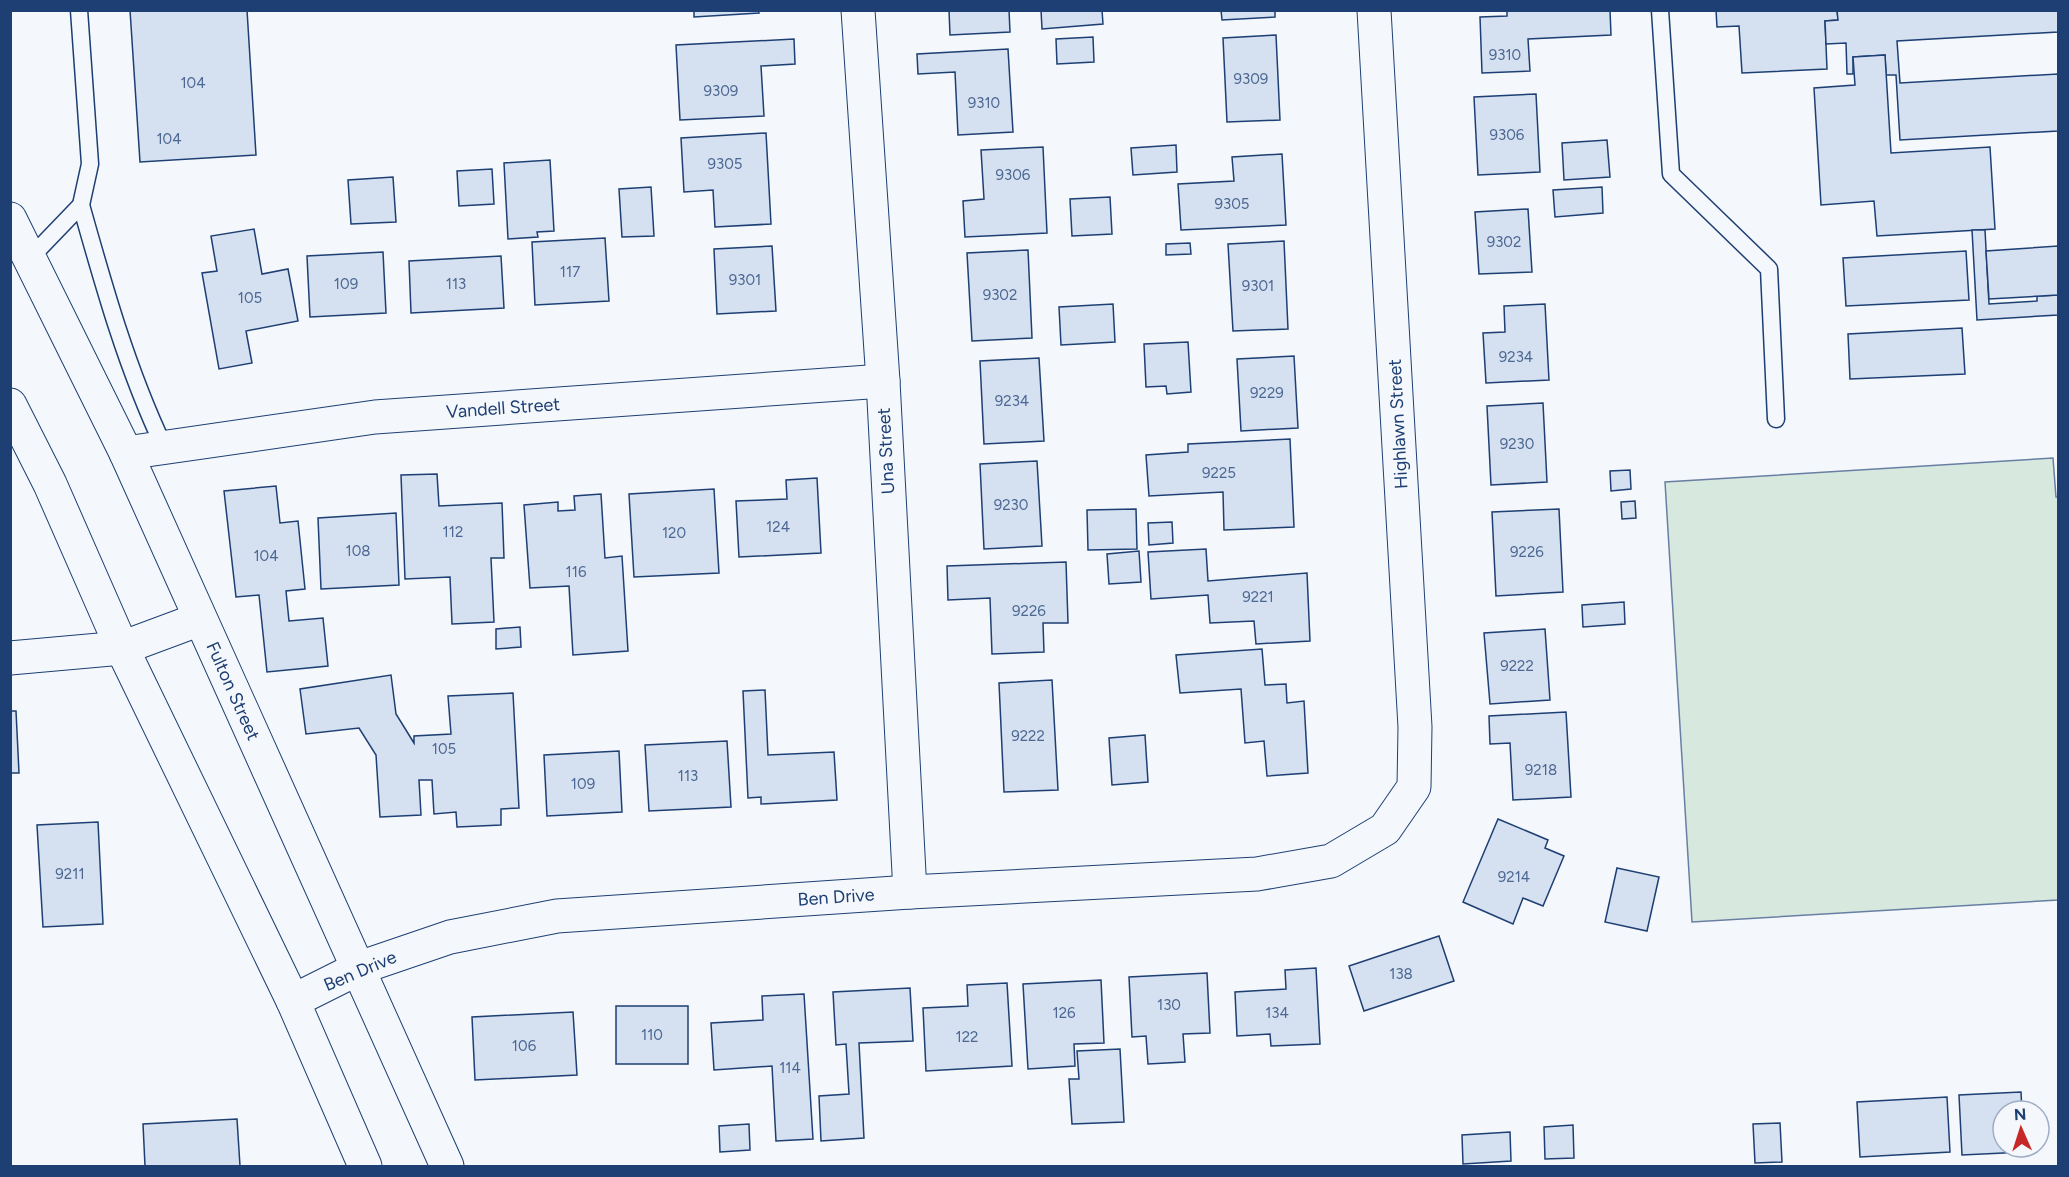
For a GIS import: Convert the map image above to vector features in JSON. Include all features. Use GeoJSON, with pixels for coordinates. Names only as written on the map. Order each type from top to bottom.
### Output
{"type":"FeatureCollection","features":[{"type":"Feature","properties":{"kind":"street","name":"Una Street"},"geometry":{"type":"LineString","coordinates":[[858,10],[883,381],[910,892]]}},
{"type":"Feature","properties":{"kind":"street","name":"Highlawn Street"},"geometry":{"type":"LineString","coordinates":[[1374,10],[1415,727],[1414,787],[1384,829]]}},
{"type":"Feature","properties":{"kind":"street","name":"Fulton Street"},"geometry":{"type":"LineString","coordinates":[[10,219],[20,264],[126,453],[447,1167]]}},
{"type":"Feature","properties":{"kind":"street","name":"Vandell Street"},"geometry":{"type":"LineString","coordinates":[[126,453],[231,436],[375,417],[883,381]]}},
{"type":"Feature","properties":{"kind":"street"},"geometry":{"type":"LineString","coordinates":[[10,405],[50,484],[122,648],[293,1001],[365,1167]]}},
{"type":"Feature","properties":{"kind":"street"},"geometry":{"type":"LineString","coordinates":[[10,658],[122,648],[200,619]]}},
{"type":"Feature","properties":{"kind":"street","name":"Ben Drive"},"geometry":{"type":"LineString","coordinates":[[293,1001],[359,968],[450,937],[557,916],[910,892],[1257,874],[1331,861],[1384,829]]}},
{"type":"Feature","properties":{"kind":"lane"},"geometry":{"type":"LineString","coordinates":[[79,10],[90,164],[81,205],[113,319],[145,406],[164,447]]}},
{"type":"Feature","properties":{"kind":"lane"},"geometry":{"type":"LineString","coordinates":[[1660,10],[1671,174],[1769,269],[1776,419]]}},
{"type":"Feature","properties":{"kind":"lane"},"geometry":{"type":"LineString","coordinates":[[20,264],[81,205]]}},
{"type":"Feature","properties":{"kind":"shaded area"},"geometry":{"type":"Polygon","coordinates":[[[2053,458],[2056,497],[2058,497],[2058,900],[1692,922],[1665,482],[2053,458]]]}},
{"type":"Feature","properties":{"kind":"building"},"geometry":{"type":"Polygon","coordinates":[[[130,10],[247,10],[256,155],[140,162],[130,10]]]}},
{"type":"Feature","properties":{"kind":"building"},"geometry":{"type":"Polygon","coordinates":[[[694,10],[758,10],[759,13],[694,17],[694,10]]]}},
{"type":"Feature","properties":{"kind":"building"},"geometry":{"type":"Polygon","coordinates":[[[949,10],[1009,10],[1010,32],[950,35],[949,10]]]}},
{"type":"Feature","properties":{"kind":"building"},"geometry":{"type":"Polygon","coordinates":[[[1041,10],[1102,10],[1103,24],[1042,29],[1041,10]]]}},
{"type":"Feature","properties":{"kind":"building"},"geometry":{"type":"Polygon","coordinates":[[[1221,10],[1275,10],[1275,17],[1222,20],[1221,10]]]}},
{"type":"Feature","properties":{"kind":"building"},"geometry":{"type":"Polygon","coordinates":[[[1507,10],[1610,10],[1611,35],[1528,39],[1530,71],[1482,73],[1480,17],[1507,16],[1507,10]]]}},
{"type":"Feature","properties":{"kind":"building"},"geometry":{"type":"Polygon","coordinates":[[[1716,10],[1837,10],[1838,20],[1825,21],[1827,69],[1742,73],[1739,26],[1717,27],[1716,10]]]}},
{"type":"Feature","properties":{"kind":"building"},"geometry":{"type":"Polygon","coordinates":[[[1837,10],[2058,10],[2058,32],[1897,41],[1900,83],[2058,74],[2058,131],[1900,140],[1896,75],[1886,75],[1885,55],[1853,57],[1853,74],[1847,74],[1846,43],[1826,44],[1825,21],[1838,20],[1837,10]]]}},
{"type":"Feature","properties":{"kind":"building"},"geometry":{"type":"Polygon","coordinates":[[[1276,35],[1280,120],[1227,122],[1223,38],[1276,35]]]}},
{"type":"Feature","properties":{"kind":"building"},"geometry":{"type":"Polygon","coordinates":[[[1093,37],[1094,62],[1057,64],[1056,39],[1093,37]]]}},
{"type":"Feature","properties":{"kind":"building"},"geometry":{"type":"Polygon","coordinates":[[[794,39],[795,64],[761,66],[764,116],[680,120],[676,45],[794,39]]]}},
{"type":"Feature","properties":{"kind":"building"},"geometry":{"type":"Polygon","coordinates":[[[1008,49],[1013,132],[958,135],[955,72],[918,74],[917,54],[1008,49]]]}},
{"type":"Feature","properties":{"kind":"building"},"geometry":{"type":"Polygon","coordinates":[[[1885,55],[1891,153],[1990,147],[1995,229],[1877,236],[1874,201],[1821,205],[1814,88],[1855,85],[1853,57],[1885,55]]]}},
{"type":"Feature","properties":{"kind":"building"},"geometry":{"type":"Polygon","coordinates":[[[1536,94],[1540,172],[1478,175],[1474,97],[1536,94]]]}},
{"type":"Feature","properties":{"kind":"building"},"geometry":{"type":"Polygon","coordinates":[[[766,133],[771,224],[715,227],[713,190],[684,192],[681,138],[766,133]]]}},
{"type":"Feature","properties":{"kind":"building"},"geometry":{"type":"Polygon","coordinates":[[[1607,140],[1610,177],[1564,180],[1562,143],[1607,140]]]}},
{"type":"Feature","properties":{"kind":"building"},"geometry":{"type":"Polygon","coordinates":[[[1176,145],[1177,172],[1133,175],[1131,148],[1176,145]]]}},
{"type":"Feature","properties":{"kind":"building"},"geometry":{"type":"Polygon","coordinates":[[[1043,147],[1047,233],[965,237],[963,201],[984,199],[981,150],[1043,147]]]}},
{"type":"Feature","properties":{"kind":"building"},"geometry":{"type":"Polygon","coordinates":[[[1282,154],[1286,225],[1181,230],[1178,184],[1234,181],[1232,157],[1282,154]]]}},
{"type":"Feature","properties":{"kind":"building"},"geometry":{"type":"Polygon","coordinates":[[[550,160],[554,231],[537,232],[538,237],[508,239],[504,163],[550,160]]]}},
{"type":"Feature","properties":{"kind":"building"},"geometry":{"type":"Polygon","coordinates":[[[492,169],[494,204],[459,206],[457,171],[492,169]]]}},
{"type":"Feature","properties":{"kind":"building"},"geometry":{"type":"Polygon","coordinates":[[[393,177],[396,222],[351,224],[348,180],[393,177]]]}},
{"type":"Feature","properties":{"kind":"building"},"geometry":{"type":"Polygon","coordinates":[[[651,187],[654,236],[622,237],[619,189],[651,187]]]}},
{"type":"Feature","properties":{"kind":"building"},"geometry":{"type":"Polygon","coordinates":[[[1602,187],[1603,213],[1555,217],[1553,190],[1602,187]]]}},
{"type":"Feature","properties":{"kind":"building"},"geometry":{"type":"Polygon","coordinates":[[[1110,197],[1112,234],[1072,236],[1070,199],[1110,197]]]}},
{"type":"Feature","properties":{"kind":"building"},"geometry":{"type":"Polygon","coordinates":[[[1528,209],[1532,272],[1479,274],[1475,212],[1528,209]]]}},
{"type":"Feature","properties":{"kind":"building"},"geometry":{"type":"Polygon","coordinates":[[[254,229],[262,274],[288,269],[298,321],[246,331],[252,363],[219,369],[202,273],[217,271],[211,236],[254,229]]]}},
{"type":"Feature","properties":{"kind":"building"},"geometry":{"type":"Polygon","coordinates":[[[1972,230],[1985,230],[1989,304],[2037,301],[2037,296],[2058,295],[2058,315],[1977,320],[1972,230]]]}},
{"type":"Feature","properties":{"kind":"building"},"geometry":{"type":"Polygon","coordinates":[[[605,238],[609,301],[535,305],[532,242],[605,238]]]}},
{"type":"Feature","properties":{"kind":"building"},"geometry":{"type":"Polygon","coordinates":[[[1284,241],[1288,329],[1233,331],[1228,244],[1284,241]]]}},
{"type":"Feature","properties":{"kind":"building"},"geometry":{"type":"Polygon","coordinates":[[[1190,243],[1191,254],[1166,255],[1166,244],[1190,243]]]}},
{"type":"Feature","properties":{"kind":"building"},"geometry":{"type":"Polygon","coordinates":[[[772,246],[776,311],[717,314],[714,249],[772,246]]]}},
{"type":"Feature","properties":{"kind":"building"},"geometry":{"type":"Polygon","coordinates":[[[2058,246],[2058,295],[1989,299],[1986,251],[2058,246]]]}},
{"type":"Feature","properties":{"kind":"building"},"geometry":{"type":"Polygon","coordinates":[[[1028,250],[1032,338],[972,341],[967,253],[1028,250]]]}},
{"type":"Feature","properties":{"kind":"building"},"geometry":{"type":"Polygon","coordinates":[[[1966,251],[1969,300],[1846,306],[1843,258],[1966,251]]]}},
{"type":"Feature","properties":{"kind":"building"},"geometry":{"type":"Polygon","coordinates":[[[383,252],[386,313],[310,317],[307,256],[383,252]]]}},
{"type":"Feature","properties":{"kind":"building"},"geometry":{"type":"Polygon","coordinates":[[[501,256],[504,308],[411,313],[409,261],[501,256]]]}},
{"type":"Feature","properties":{"kind":"building"},"geometry":{"type":"Polygon","coordinates":[[[1113,304],[1115,342],[1061,345],[1059,307],[1113,304]]]}},
{"type":"Feature","properties":{"kind":"building"},"geometry":{"type":"Polygon","coordinates":[[[1545,304],[1549,380],[1486,383],[1483,333],[1505,332],[1504,306],[1545,304]]]}},
{"type":"Feature","properties":{"kind":"building"},"geometry":{"type":"Polygon","coordinates":[[[1962,328],[1965,374],[1850,379],[1848,334],[1962,328]]]}},
{"type":"Feature","properties":{"kind":"building"},"geometry":{"type":"Polygon","coordinates":[[[1188,342],[1191,392],[1167,394],[1166,386],[1146,387],[1144,344],[1188,342]]]}},
{"type":"Feature","properties":{"kind":"building"},"geometry":{"type":"Polygon","coordinates":[[[1294,356],[1298,428],[1241,431],[1237,359],[1294,356]]]}},
{"type":"Feature","properties":{"kind":"building"},"geometry":{"type":"Polygon","coordinates":[[[1039,358],[1044,441],[984,444],[980,361],[1039,358]]]}},
{"type":"Feature","properties":{"kind":"building"},"geometry":{"type":"Polygon","coordinates":[[[1543,403],[1547,482],[1491,485],[1487,406],[1543,403]]]}},
{"type":"Feature","properties":{"kind":"building"},"geometry":{"type":"Polygon","coordinates":[[[1290,439],[1294,527],[1224,530],[1223,492],[1149,496],[1146,455],[1188,452],[1188,444],[1290,439]]]}},
{"type":"Feature","properties":{"kind":"building"},"geometry":{"type":"Polygon","coordinates":[[[1037,461],[1042,546],[984,549],[980,464],[1037,461]]]}},
{"type":"Feature","properties":{"kind":"building"},"geometry":{"type":"Polygon","coordinates":[[[1630,470],[1631,489],[1611,491],[1610,471],[1630,470]]]}},
{"type":"Feature","properties":{"kind":"building"},"geometry":{"type":"Polygon","coordinates":[[[437,474],[439,506],[502,503],[504,558],[491,558],[494,622],[452,624],[450,577],[405,579],[401,475],[437,474]]]}},
{"type":"Feature","properties":{"kind":"building"},"geometry":{"type":"Polygon","coordinates":[[[817,478],[821,553],[739,557],[736,501],[787,499],[786,480],[817,478]]]}},
{"type":"Feature","properties":{"kind":"building"},"geometry":{"type":"Polygon","coordinates":[[[276,486],[280,523],[298,521],[305,589],[286,591],[289,621],[323,618],[328,666],[267,672],[259,595],[236,597],[224,491],[276,486]]]}},
{"type":"Feature","properties":{"kind":"building"},"geometry":{"type":"Polygon","coordinates":[[[714,489],[719,573],[634,577],[629,494],[714,489]]]}},
{"type":"Feature","properties":{"kind":"building"},"geometry":{"type":"Polygon","coordinates":[[[601,494],[605,558],[622,556],[628,651],[573,655],[569,586],[530,588],[524,505],[558,502],[558,511],[575,510],[574,496],[601,494]]]}},
{"type":"Feature","properties":{"kind":"building"},"geometry":{"type":"Polygon","coordinates":[[[1635,501],[1636,518],[1622,519],[1621,502],[1635,501]]]}},
{"type":"Feature","properties":{"kind":"building"},"geometry":{"type":"Polygon","coordinates":[[[1136,509],[1137,549],[1088,550],[1087,510],[1136,509]]]}},
{"type":"Feature","properties":{"kind":"building"},"geometry":{"type":"Polygon","coordinates":[[[1559,509],[1563,592],[1496,596],[1492,512],[1559,509]]]}},
{"type":"Feature","properties":{"kind":"building"},"geometry":{"type":"Polygon","coordinates":[[[396,513],[399,585],[321,589],[318,518],[396,513]]]}},
{"type":"Feature","properties":{"kind":"building"},"geometry":{"type":"Polygon","coordinates":[[[1172,522],[1173,543],[1149,545],[1148,523],[1172,522]]]}},
{"type":"Feature","properties":{"kind":"building"},"geometry":{"type":"Polygon","coordinates":[[[1206,549],[1208,581],[1307,573],[1310,641],[1256,644],[1254,621],[1210,623],[1208,595],[1151,599],[1148,552],[1206,549]]]}},
{"type":"Feature","properties":{"kind":"building"},"geometry":{"type":"Polygon","coordinates":[[[1139,551],[1141,582],[1109,584],[1107,554],[1139,551]]]}},
{"type":"Feature","properties":{"kind":"building"},"geometry":{"type":"Polygon","coordinates":[[[1066,562],[1068,623],[1043,623],[1044,652],[992,654],[990,598],[948,600],[947,566],[1066,562]]]}},
{"type":"Feature","properties":{"kind":"building"},"geometry":{"type":"Polygon","coordinates":[[[1624,602],[1625,624],[1583,627],[1582,605],[1624,602]]]}},
{"type":"Feature","properties":{"kind":"building"},"geometry":{"type":"Polygon","coordinates":[[[520,627],[521,647],[496,649],[496,629],[520,627]]]}},
{"type":"Feature","properties":{"kind":"building"},"geometry":{"type":"Polygon","coordinates":[[[1545,629],[1550,700],[1490,704],[1484,633],[1545,629]]]}},
{"type":"Feature","properties":{"kind":"building"},"geometry":{"type":"Polygon","coordinates":[[[1262,649],[1265,685],[1286,684],[1287,703],[1304,701],[1308,773],[1267,776],[1264,741],[1245,743],[1241,689],[1180,693],[1176,655],[1262,649]]]}},
{"type":"Feature","properties":{"kind":"building"},"geometry":{"type":"Polygon","coordinates":[[[391,675],[396,714],[414,743],[414,736],[451,734],[448,696],[513,693],[519,808],[501,809],[501,825],[457,827],[456,812],[434,814],[432,780],[419,780],[421,815],[380,817],[376,755],[359,728],[306,734],[300,689],[391,675]]]}},
{"type":"Feature","properties":{"kind":"building"},"geometry":{"type":"Polygon","coordinates":[[[1052,680],[1058,790],[1004,792],[999,683],[1052,680]]]}},
{"type":"Feature","properties":{"kind":"building"},"geometry":{"type":"Polygon","coordinates":[[[765,690],[768,755],[834,752],[837,800],[761,804],[761,797],[748,798],[743,691],[765,690]]]}},
{"type":"Feature","properties":{"kind":"building"},"geometry":{"type":"Polygon","coordinates":[[[10,711],[16,711],[19,773],[10,773],[10,711]]]}},
{"type":"Feature","properties":{"kind":"building"},"geometry":{"type":"Polygon","coordinates":[[[1566,712],[1571,797],[1513,800],[1510,743],[1490,744],[1489,716],[1566,712]]]}},
{"type":"Feature","properties":{"kind":"building"},"geometry":{"type":"Polygon","coordinates":[[[1145,735],[1148,782],[1112,785],[1109,738],[1145,735]]]}},
{"type":"Feature","properties":{"kind":"building"},"geometry":{"type":"Polygon","coordinates":[[[727,741],[731,807],[649,811],[645,745],[727,741]]]}},
{"type":"Feature","properties":{"kind":"building"},"geometry":{"type":"Polygon","coordinates":[[[619,751],[622,812],[547,816],[544,755],[619,751]]]}},
{"type":"Feature","properties":{"kind":"building"},"geometry":{"type":"Polygon","coordinates":[[[1498,819],[1548,840],[1545,848],[1564,856],[1543,906],[1523,898],[1513,924],[1463,902],[1498,819]]]}},
{"type":"Feature","properties":{"kind":"building"},"geometry":{"type":"Polygon","coordinates":[[[98,822],[103,924],[43,927],[37,825],[98,822]]]}},
{"type":"Feature","properties":{"kind":"building"},"geometry":{"type":"Polygon","coordinates":[[[1617,868],[1659,877],[1647,931],[1605,922],[1617,868]]]}},
{"type":"Feature","properties":{"kind":"building"},"geometry":{"type":"Polygon","coordinates":[[[1439,936],[1454,981],[1364,1011],[1349,966],[1439,936]]]}},
{"type":"Feature","properties":{"kind":"building"},"geometry":{"type":"Polygon","coordinates":[[[1316,968],[1320,1044],[1271,1046],[1270,1034],[1237,1036],[1235,992],[1286,989],[1285,970],[1316,968]]]}},
{"type":"Feature","properties":{"kind":"building"},"geometry":{"type":"Polygon","coordinates":[[[1207,973],[1210,1033],[1183,1034],[1185,1062],[1148,1064],[1146,1036],[1132,1037],[1129,977],[1207,973]]]}},
{"type":"Feature","properties":{"kind":"building"},"geometry":{"type":"Polygon","coordinates":[[[1101,980],[1104,1043],[1074,1044],[1075,1066],[1028,1069],[1023,984],[1101,980]]]}},
{"type":"Feature","properties":{"kind":"building"},"geometry":{"type":"Polygon","coordinates":[[[1007,983],[1012,1066],[926,1071],[923,1008],[968,1006],[967,985],[1007,983]]]}},
{"type":"Feature","properties":{"kind":"building"},"geometry":{"type":"Polygon","coordinates":[[[910,988],[913,1041],[859,1043],[864,1138],[821,1141],[819,1096],[849,1094],[846,1044],[836,1045],[833,992],[910,988]]]}},
{"type":"Feature","properties":{"kind":"building"},"geometry":{"type":"Polygon","coordinates":[[[804,994],[813,1139],[776,1141],[772,1066],[714,1070],[711,1023],[763,1020],[762,996],[804,994]]]}},
{"type":"Feature","properties":{"kind":"building"},"geometry":{"type":"Polygon","coordinates":[[[616,1006],[688,1006],[688,1064],[616,1064],[616,1006]]]}},
{"type":"Feature","properties":{"kind":"building"},"geometry":{"type":"Polygon","coordinates":[[[573,1012],[577,1075],[475,1080],[472,1017],[573,1012]]]}},
{"type":"Feature","properties":{"kind":"building"},"geometry":{"type":"Polygon","coordinates":[[[1120,1049],[1124,1122],[1072,1124],[1069,1079],[1079,1079],[1077,1051],[1120,1049]]]}},
{"type":"Feature","properties":{"kind":"building"},"geometry":{"type":"Polygon","coordinates":[[[2021,1092],[2021,1099],[1991,1099],[1991,1154],[1962,1155],[1959,1095],[2021,1092]]]}},
{"type":"Feature","properties":{"kind":"building"},"geometry":{"type":"Polygon","coordinates":[[[1947,1097],[1950,1152],[1860,1157],[1857,1102],[1947,1097]]]}},
{"type":"Feature","properties":{"kind":"building"},"geometry":{"type":"Polygon","coordinates":[[[237,1119],[240,1166],[145,1166],[143,1124],[237,1119]]]}},
{"type":"Feature","properties":{"kind":"building"},"geometry":{"type":"Polygon","coordinates":[[[1780,1123],[1782,1162],[1755,1163],[1753,1124],[1780,1123]]]}},
{"type":"Feature","properties":{"kind":"building"},"geometry":{"type":"Polygon","coordinates":[[[749,1124],[750,1150],[720,1152],[719,1126],[749,1124]]]}},
{"type":"Feature","properties":{"kind":"building"},"geometry":{"type":"Polygon","coordinates":[[[1573,1125],[1574,1158],[1545,1159],[1544,1127],[1573,1125]]]}},
{"type":"Feature","properties":{"kind":"building"},"geometry":{"type":"Polygon","coordinates":[[[1510,1132],[1511,1161],[1463,1164],[1462,1135],[1510,1132]]]}}]}
